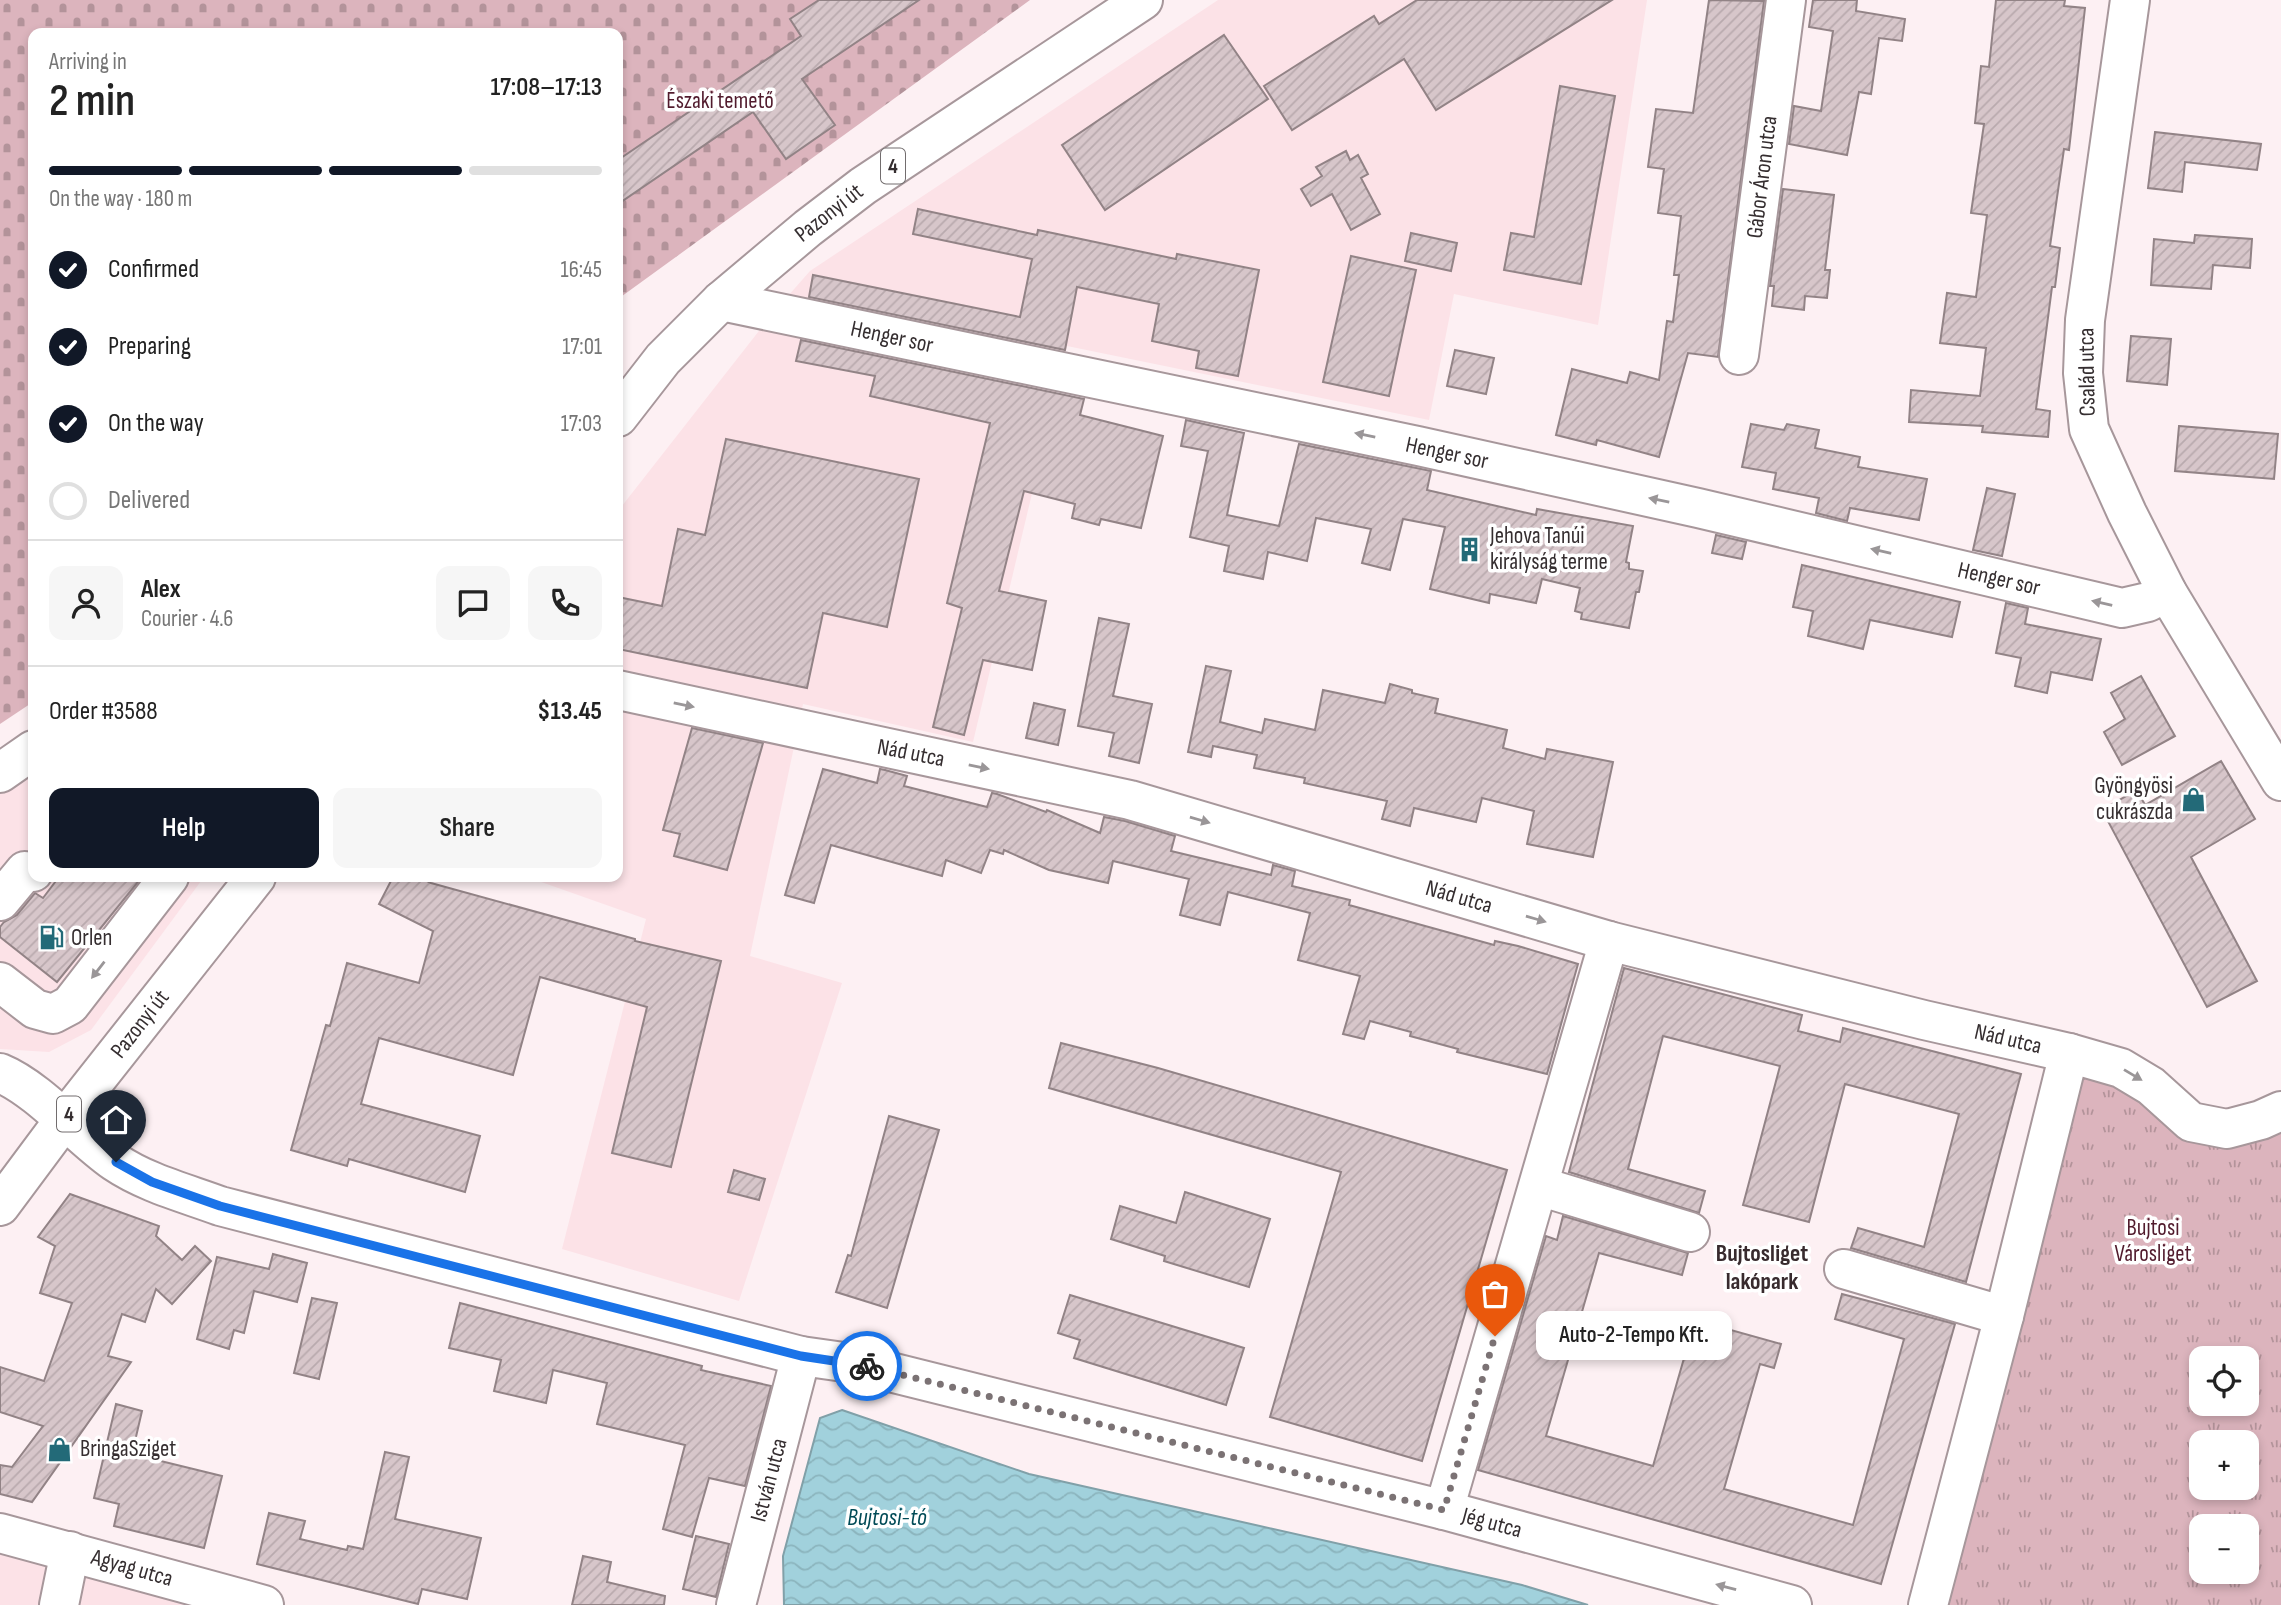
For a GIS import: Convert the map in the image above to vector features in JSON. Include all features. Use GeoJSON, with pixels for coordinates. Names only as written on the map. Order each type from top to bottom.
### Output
{"type":"FeatureCollection","features":[{"type":"Feature","properties":{"kind":"street","name":"Pazonyi út"},"geometry":{"type":"LineString","coordinates":[[623,411],[663,359],[721,301],[808,228],[863,186],[1143,0]]}},
{"type":"Feature","properties":{"kind":"street","name":"Gábor Áron utca"},"geometry":{"type":"LineString","coordinates":[[1739,355],[1786,0]]}},
{"type":"Feature","properties":{"kind":"street","name":"Család utca"},"geometry":{"type":"LineString","coordinates":[[2130,0],[2085,320],[2082,373],[2089,429],[2167,592],[2281,781]]}},
{"type":"Feature","properties":{"kind":"street","name":"Henger sor"},"geometry":{"type":"LineString","coordinates":[[721,301],[1432,449],[1698,508],[2122,608],[2148,602],[2167,592]]}},
{"type":"Feature","properties":{"kind":"street","name":"Nád utca"},"geometry":{"type":"LineString","coordinates":[[623,691],[1130,800],[1609,941],[1924,1020],[2069,1052],[2121,1068],[2151,1086],[2191,1122],[2227,1129],[2261,1121],[2281,1111]]}},
{"type":"Feature","properties":{"kind":"street"},"geometry":{"type":"LineString","coordinates":[[0,773],[28,753]]}},
{"type":"Feature","properties":{"kind":"street"},"geometry":{"type":"LineString","coordinates":[[0,901],[24,871],[28,871]]}},
{"type":"Feature","properties":{"kind":"street"},"geometry":{"type":"LineString","coordinates":[[0,982],[35,1009],[53,1014],[70,1005],[165,882]]}},
{"type":"Feature","properties":{"kind":"street","name":"Pazonyi út"},"geometry":{"type":"LineString","coordinates":[[0,1206],[64,1120],[252,882]]}},
{"type":"Feature","properties":{"kind":"street"},"geometry":{"type":"LineString","coordinates":[[1444,1510],[1609,941]]}},
{"type":"Feature","properties":{"kind":"street"},"geometry":{"type":"LineString","coordinates":[[1928,1605],[2004,1316],[2069,1052]]}},
{"type":"Feature","properties":{"kind":"street","name":"Jég utca"},"geometry":{"type":"LineString","coordinates":[[0,1073],[10,1077],[116,1162],[152,1182],[220,1206],[801,1356],[858,1364],[1444,1510],[1792,1605]]}},
{"type":"Feature","properties":{"kind":"street"},"geometry":{"type":"LineString","coordinates":[[1539,1186],[1690,1232]]}},
{"type":"Feature","properties":{"kind":"street"},"geometry":{"type":"LineString","coordinates":[[1844,1269],[2004,1316]]}},
{"type":"Feature","properties":{"kind":"street","name":"István utca"},"geometry":{"type":"LineString","coordinates":[[736,1605],[801,1356]]}},
{"type":"Feature","properties":{"kind":"street","name":"Agyag utca"},"geometry":{"type":"LineString","coordinates":[[0,1533],[264,1605]]}},
{"type":"Feature","properties":{"kind":"street"},"geometry":{"type":"LineString","coordinates":[[59,1605],[69,1551]]}},
{"type":"Feature","properties":{"kind":"shaded area"},"geometry":{"type":"Polygon","coordinates":[[[1218,0],[1647,0],[1598,325],[1454,294],[1429,420],[1067,346],[973,742],[803,704],[750,956],[842,983],[739,1301],[562,1249],[646,919],[541,882],[623,882],[623,505],[773,313],[810,271],[1218,0]]]}},
{"type":"Feature","properties":{"kind":"shaded area"},"geometry":{"type":"Polygon","coordinates":[[[28,774],[28,882],[200,882],[91,1030],[49,1052],[0,1049],[0,794],[28,774]]]}},
{"type":"Feature","properties":{"kind":"shaded area"},"geometry":{"type":"Polygon","coordinates":[[[0,1545],[219,1605],[0,1605],[0,1545]]]}},
{"type":"Feature","properties":{"kind":"green space","name":"Északi temető"},"geometry":{"type":"Polygon","coordinates":[[[0,0],[1030,0],[623,295],[623,28],[28,28],[28,705],[0,724],[0,0]]]}},
{"type":"Feature","properties":{"kind":"green space","name":"Bujtosi Városliget"},"geometry":{"type":"Polygon","coordinates":[[[2069,1053],[2191,1122],[2281,1111],[2281,1605],[1928,1605],[2069,1053]]]}},
{"type":"Feature","properties":{"kind":"water","name":"Bujtosi-tó"},"geometry":{"type":"Polygon","coordinates":[[[842,1410],[1029,1474],[1522,1585],[1588,1605],[784,1605],[783,1556],[820,1418],[842,1410]]]}},
{"type":"Feature","properties":{"kind":"building"},"geometry":{"type":"Polygon","coordinates":[[[819,0],[919,0],[802,79],[835,125],[786,159],[753,112],[623,201],[623,157],[801,36],[790,19],[819,0]]]}},
{"type":"Feature","properties":{"kind":"building"},"geometry":{"type":"Polygon","coordinates":[[[1417,0],[1612,0],[1436,110],[1404,59],[1292,130],[1264,86],[1374,16],[1379,24],[1417,0]]]}},
{"type":"Feature","properties":{"kind":"building"},"geometry":{"type":"Polygon","coordinates":[[[1709,0],[1764,1],[1718,357],[1688,353],[1659,457],[1597,440],[1596,445],[1556,435],[1572,369],[1627,383],[1630,372],[1659,380],[1667,321],[1673,322],[1679,275],[1674,275],[1681,216],[1658,213],[1664,169],[1648,167],[1656,109],[1693,113],[1709,0]]]}},
{"type":"Feature","properties":{"kind":"building"},"geometry":{"type":"Polygon","coordinates":[[[1813,0],[1857,0],[1856,11],[1905,19],[1902,41],[1879,38],[1871,94],[1859,92],[1847,155],[1789,144],[1794,106],[1821,111],[1833,31],[1809,27],[1813,0]]]}},
{"type":"Feature","properties":{"kind":"building"},"geometry":{"type":"Polygon","coordinates":[[[1996,0],[2065,0],[2064,6],[2085,8],[2069,150],[2064,149],[2050,246],[2060,248],[2055,287],[2052,287],[2036,409],[2050,411],[2048,437],[1982,432],[1983,426],[1909,422],[1911,390],[1980,396],[1986,348],[1940,343],[1947,293],[1976,297],[1987,215],[1971,213],[1984,124],[1975,123],[1981,66],[1989,67],[1996,0]]]}},
{"type":"Feature","properties":{"kind":"building"},"geometry":{"type":"Polygon","coordinates":[[[1224,35],[1268,99],[1105,210],[1062,145],[1224,35]]]}},
{"type":"Feature","properties":{"kind":"building"},"geometry":{"type":"Polygon","coordinates":[[[1560,86],[1615,96],[1581,284],[1504,270],[1511,233],[1534,237],[1560,86]]]}},
{"type":"Feature","properties":{"kind":"building"},"geometry":{"type":"Polygon","coordinates":[[[2155,132],[2261,144],[2257,170],[2185,162],[2182,192],[2148,188],[2155,132]]]}},
{"type":"Feature","properties":{"kind":"building"},"geometry":{"type":"Polygon","coordinates":[[[1346,151],[1350,160],[1358,155],[1368,174],[1361,178],[1380,214],[1351,230],[1332,194],[1311,206],[1301,189],[1322,176],[1316,167],[1346,151]]]}},
{"type":"Feature","properties":{"kind":"building"},"geometry":{"type":"Polygon","coordinates":[[[1783,189],[1834,195],[1825,270],[1830,270],[1827,298],[1805,296],[1804,310],[1772,306],[1774,286],[1770,286],[1783,189]]]}},
{"type":"Feature","properties":{"kind":"building"},"geometry":{"type":"Polygon","coordinates":[[[918,209],[1037,235],[1038,230],[1176,259],[1177,254],[1259,270],[1238,376],[1196,368],[1199,351],[1152,341],[1159,304],[1077,287],[1065,350],[809,297],[813,275],[1020,317],[1032,259],[913,234],[918,209]]]}},
{"type":"Feature","properties":{"kind":"building"},"geometry":{"type":"Polygon","coordinates":[[[1411,233],[1457,243],[1451,271],[1405,261],[1411,233]]]}},
{"type":"Feature","properties":{"kind":"building"},"geometry":{"type":"Polygon","coordinates":[[[2195,235],[2252,239],[2250,268],[2213,265],[2211,289],[2151,285],[2154,239],[2194,243],[2195,235]]]}},
{"type":"Feature","properties":{"kind":"building"},"geometry":{"type":"Polygon","coordinates":[[[1351,256],[1416,270],[1389,396],[1323,382],[1351,256]]]}},
{"type":"Feature","properties":{"kind":"building"},"geometry":{"type":"Polygon","coordinates":[[[2131,336],[2171,339],[2167,385],[2127,381],[2131,336]]]}},
{"type":"Feature","properties":{"kind":"building"},"geometry":{"type":"Polygon","coordinates":[[[801,340],[1084,399],[1080,415],[1163,436],[1141,528],[1101,519],[1099,525],[1072,518],[1075,504],[1024,491],[999,591],[1046,601],[1032,670],[983,660],[964,735],[933,727],[962,608],[947,603],[990,423],[870,396],[875,376],[796,361],[801,340]]]}},
{"type":"Feature","properties":{"kind":"building"},"geometry":{"type":"Polygon","coordinates":[[[1455,350],[1494,358],[1486,394],[1447,386],[1455,350]]]}},
{"type":"Feature","properties":{"kind":"building"},"geometry":{"type":"Polygon","coordinates":[[[1186,420],[1244,433],[1227,515],[1279,526],[1299,444],[1431,471],[1427,490],[1536,515],[1537,509],[1633,526],[1626,562],[1629,563],[1629,569],[1643,571],[1629,628],[1581,619],[1582,613],[1575,611],[1580,588],[1542,579],[1536,603],[1490,594],[1489,603],[1430,589],[1445,527],[1403,519],[1390,570],[1362,563],[1371,529],[1316,518],[1307,561],[1268,552],[1263,579],[1224,571],[1229,546],[1190,537],[1208,451],[1181,446],[1186,420]]]}},
{"type":"Feature","properties":{"kind":"building"},"geometry":{"type":"Polygon","coordinates":[[[1751,424],[1784,430],[1787,424],[1819,430],[1815,448],[1860,457],[1858,467],[1927,479],[1919,520],[1850,508],[1847,521],[1816,513],[1819,498],[1773,489],[1776,473],[1742,467],[1751,424]]]}},
{"type":"Feature","properties":{"kind":"building"},"geometry":{"type":"Polygon","coordinates":[[[2179,426],[2278,434],[2274,479],[2175,471],[2179,426]]]}},
{"type":"Feature","properties":{"kind":"building"},"geometry":{"type":"Polygon","coordinates":[[[726,439],[919,479],[887,627],[823,613],[807,688],[623,650],[623,598],[662,606],[678,529],[705,535],[726,439]]]}},
{"type":"Feature","properties":{"kind":"building"},"geometry":{"type":"Polygon","coordinates":[[[1987,488],[2015,494],[2002,556],[1973,550],[1987,488]]]}},
{"type":"Feature","properties":{"kind":"building"},"geometry":{"type":"Polygon","coordinates":[[[1716,535],[1746,542],[1742,559],[1712,553],[1716,535]]]}},
{"type":"Feature","properties":{"kind":"building"},"geometry":{"type":"Polygon","coordinates":[[[1802,565],[1960,602],[1952,637],[1870,620],[1863,649],[1808,636],[1813,611],[1793,607],[1802,565]]]}},
{"type":"Feature","properties":{"kind":"building"},"geometry":{"type":"Polygon","coordinates":[[[2006,603],[2028,608],[2025,624],[2101,639],[2092,680],[2051,672],[2047,693],[2015,686],[2021,658],[1996,653],[2006,603]]]}},
{"type":"Feature","properties":{"kind":"building"},"geometry":{"type":"Polygon","coordinates":[[[1099,618],[1129,624],[1113,696],[1152,704],[1139,763],[1109,756],[1114,733],[1078,726],[1099,618]]]}},
{"type":"Feature","properties":{"kind":"building"},"geometry":{"type":"Polygon","coordinates":[[[1206,666],[1231,671],[1220,722],[1262,733],[1265,719],[1315,730],[1323,690],[1385,703],[1390,684],[1438,699],[1435,713],[1507,730],[1503,748],[1545,759],[1547,749],[1613,762],[1593,857],[1527,844],[1534,811],[1482,798],[1476,822],[1414,808],[1410,826],[1382,819],[1387,801],[1304,783],[1305,778],[1254,768],[1257,755],[1213,746],[1211,757],[1188,752],[1206,666]]]}},
{"type":"Feature","properties":{"kind":"building"},"geometry":{"type":"Polygon","coordinates":[[[2141,676],[2175,736],[2122,765],[2104,732],[2125,719],[2111,693],[2141,676]]]}},
{"type":"Feature","properties":{"kind":"building"},"geometry":{"type":"Polygon","coordinates":[[[1034,703],[1065,710],[1058,745],[1026,738],[1034,703]]]}},
{"type":"Feature","properties":{"kind":"building"},"geometry":{"type":"Polygon","coordinates":[[[692,728],[763,743],[727,870],[674,856],[680,834],[663,830],[692,728]]]}},
{"type":"Feature","properties":{"kind":"building"},"geometry":{"type":"Polygon","coordinates":[[[2221,761],[2255,819],[2191,857],[2257,981],[2207,1007],[2102,810],[2137,790],[2145,805],[2221,761]]]}},
{"type":"Feature","properties":{"kind":"building"},"geometry":{"type":"Polygon","coordinates":[[[823,769],[877,783],[880,769],[885,770],[907,776],[904,786],[987,807],[992,793],[997,794],[1046,812],[1047,810],[1100,833],[1104,817],[1125,821],[1175,836],[1171,851],[1271,875],[1273,865],[1295,871],[1292,886],[1350,900],[1349,905],[1494,945],[1495,941],[1518,946],[1578,964],[1547,1074],[1457,1052],[1458,1049],[1410,1036],[1411,1032],[1370,1021],[1364,1039],[1343,1034],[1360,976],[1298,960],[1310,913],[1228,892],[1220,925],[1180,915],[1189,879],[1113,861],[1108,883],[1049,870],[1004,850],[1003,854],[990,850],[981,873],[946,860],[942,876],[831,845],[814,903],[785,895],[823,769]]]}},
{"type":"Feature","properties":{"kind":"building"},"geometry":{"type":"Polygon","coordinates":[[[55,882],[138,882],[57,982],[0,937],[0,927],[17,915],[35,893],[43,898],[55,882]]]}},
{"type":"Feature","properties":{"kind":"building"},"geometry":{"type":"Polygon","coordinates":[[[390,882],[429,882],[635,941],[721,961],[671,1167],[612,1153],[647,1007],[540,977],[513,1075],[379,1038],[361,1104],[480,1136],[465,1192],[349,1159],[347,1166],[291,1150],[326,1025],[330,1026],[347,963],[419,983],[433,931],[379,904],[390,882]]]}},
{"type":"Feature","properties":{"kind":"building"},"geometry":{"type":"Polygon","coordinates":[[[1624,968],[1802,1015],[1798,1031],[1840,1042],[1843,1028],[2021,1074],[1966,1282],[1851,1248],[1858,1228],[1924,1247],[1959,1114],[1845,1084],[1809,1222],[1743,1205],[1780,1066],[1663,1036],[1628,1169],[1705,1191],[1699,1213],[1569,1172],[1624,968]]]}},
{"type":"Feature","properties":{"kind":"building"},"geometry":{"type":"Polygon","coordinates":[[[1061,1043],[1158,1068],[1507,1170],[1422,1461],[1270,1417],[1341,1172],[1049,1088],[1061,1043]]]}},
{"type":"Feature","properties":{"kind":"building"},"geometry":{"type":"Polygon","coordinates":[[[889,1116],[939,1130],[887,1308],[836,1292],[848,1255],[851,1256],[889,1116]]]}},
{"type":"Feature","properties":{"kind":"building"},"geometry":{"type":"Polygon","coordinates":[[[734,1170],[765,1179],[759,1200],[728,1192],[734,1170]]]}},
{"type":"Feature","properties":{"kind":"building"},"geometry":{"type":"Polygon","coordinates":[[[1185,1192],[1270,1219],[1249,1287],[1164,1261],[1165,1256],[1111,1239],[1120,1206],[1176,1223],[1185,1192]]]}},
{"type":"Feature","properties":{"kind":"building"},"geometry":{"type":"Polygon","coordinates":[[[70,1194],[159,1226],[156,1236],[182,1260],[195,1246],[211,1261],[172,1304],[156,1289],[145,1322],[122,1314],[108,1356],[131,1362],[32,1502],[0,1494],[0,1465],[12,1467],[43,1426],[0,1412],[0,1367],[44,1381],[72,1303],[40,1293],[55,1246],[38,1237],[70,1194]]]}},
{"type":"Feature","properties":{"kind":"building"},"geometry":{"type":"Polygon","coordinates":[[[1563,1216],[1688,1253],[1682,1275],[1599,1253],[1546,1436],[1653,1466],[1695,1320],[1781,1344],[1774,1368],[1760,1364],[1724,1489],[1853,1525],[1904,1339],[1835,1319],[1842,1294],[1955,1324],[1881,1584],[1478,1470],[1546,1236],[1557,1240],[1563,1216]]]}},
{"type":"Feature","properties":{"kind":"building"},"geometry":{"type":"Polygon","coordinates":[[[273,1254],[307,1263],[297,1302],[254,1291],[244,1333],[234,1330],[229,1349],[197,1339],[217,1257],[269,1269],[273,1254]]]}},
{"type":"Feature","properties":{"kind":"building"},"geometry":{"type":"Polygon","coordinates":[[[1070,1295],[1244,1348],[1226,1405],[1074,1358],[1080,1340],[1058,1333],[1070,1295]]]}},
{"type":"Feature","properties":{"kind":"building"},"geometry":{"type":"Polygon","coordinates":[[[312,1298],[337,1303],[319,1379],[294,1373],[312,1298]]]}},
{"type":"Feature","properties":{"kind":"building"},"geometry":{"type":"Polygon","coordinates":[[[460,1303],[702,1366],[701,1370],[771,1386],[745,1486],[709,1478],[692,1537],[663,1529],[685,1445],[597,1424],[607,1383],[553,1370],[546,1403],[494,1391],[501,1360],[449,1348],[460,1303]]]}},
{"type":"Feature","properties":{"kind":"building"},"geometry":{"type":"Polygon","coordinates":[[[116,1404],[142,1411],[132,1454],[222,1476],[204,1548],[114,1526],[119,1504],[94,1498],[116,1404]]]}},
{"type":"Feature","properties":{"kind":"building"},"geometry":{"type":"Polygon","coordinates":[[[385,1452],[409,1457],[395,1519],[481,1538],[467,1599],[422,1589],[418,1604],[257,1564],[269,1513],[305,1521],[300,1539],[347,1550],[348,1546],[363,1549],[385,1452]]]}},
{"type":"Feature","properties":{"kind":"building"},"geometry":{"type":"Polygon","coordinates":[[[696,1536],[729,1544],[716,1597],[683,1589],[696,1536]]]}},
{"type":"Feature","properties":{"kind":"building"},"geometry":{"type":"Polygon","coordinates":[[[583,1556],[611,1562],[607,1582],[665,1596],[664,1605],[572,1605],[583,1556]]]}},
{"type":"Feature","properties":{"kind":"way so far"},"geometry":{"type":"LineString","coordinates":[[867,1366],[1444,1510],[1495,1336]]}},
{"type":"Feature","properties":{"kind":"place","name":"Jehova Tanúi királyság terme"},"geometry":{"type":"Point","coordinates":[1470,549]}},
{"type":"Feature","properties":{"kind":"place","name":"Gyöngyösi cukrászda"},"geometry":{"type":"Point","coordinates":[2193,799]}},
{"type":"Feature","properties":{"kind":"place","name":"Orlen"},"geometry":{"type":"Point","coordinates":[51,938]}},
{"type":"Feature","properties":{"kind":"place","name":"Auto-2-Tempo Kft."},"geometry":{"type":"Point","coordinates":[1495,1336]}},
{"type":"Feature","properties":{"kind":"place","name":"BringaSziget"},"geometry":{"type":"Point","coordinates":[60,1449]}},
{"type":"Feature","properties":{"kind":"district","name":"Bujtosliget lakópark"},"geometry":{"type":"Point","coordinates":[1762,1267]}},
{"type":"Feature","properties":{"kind":"route"},"geometry":{"type":"LineString","coordinates":[[116,1162],[152,1182],[220,1206],[801,1356],[867,1366]]}}]}
